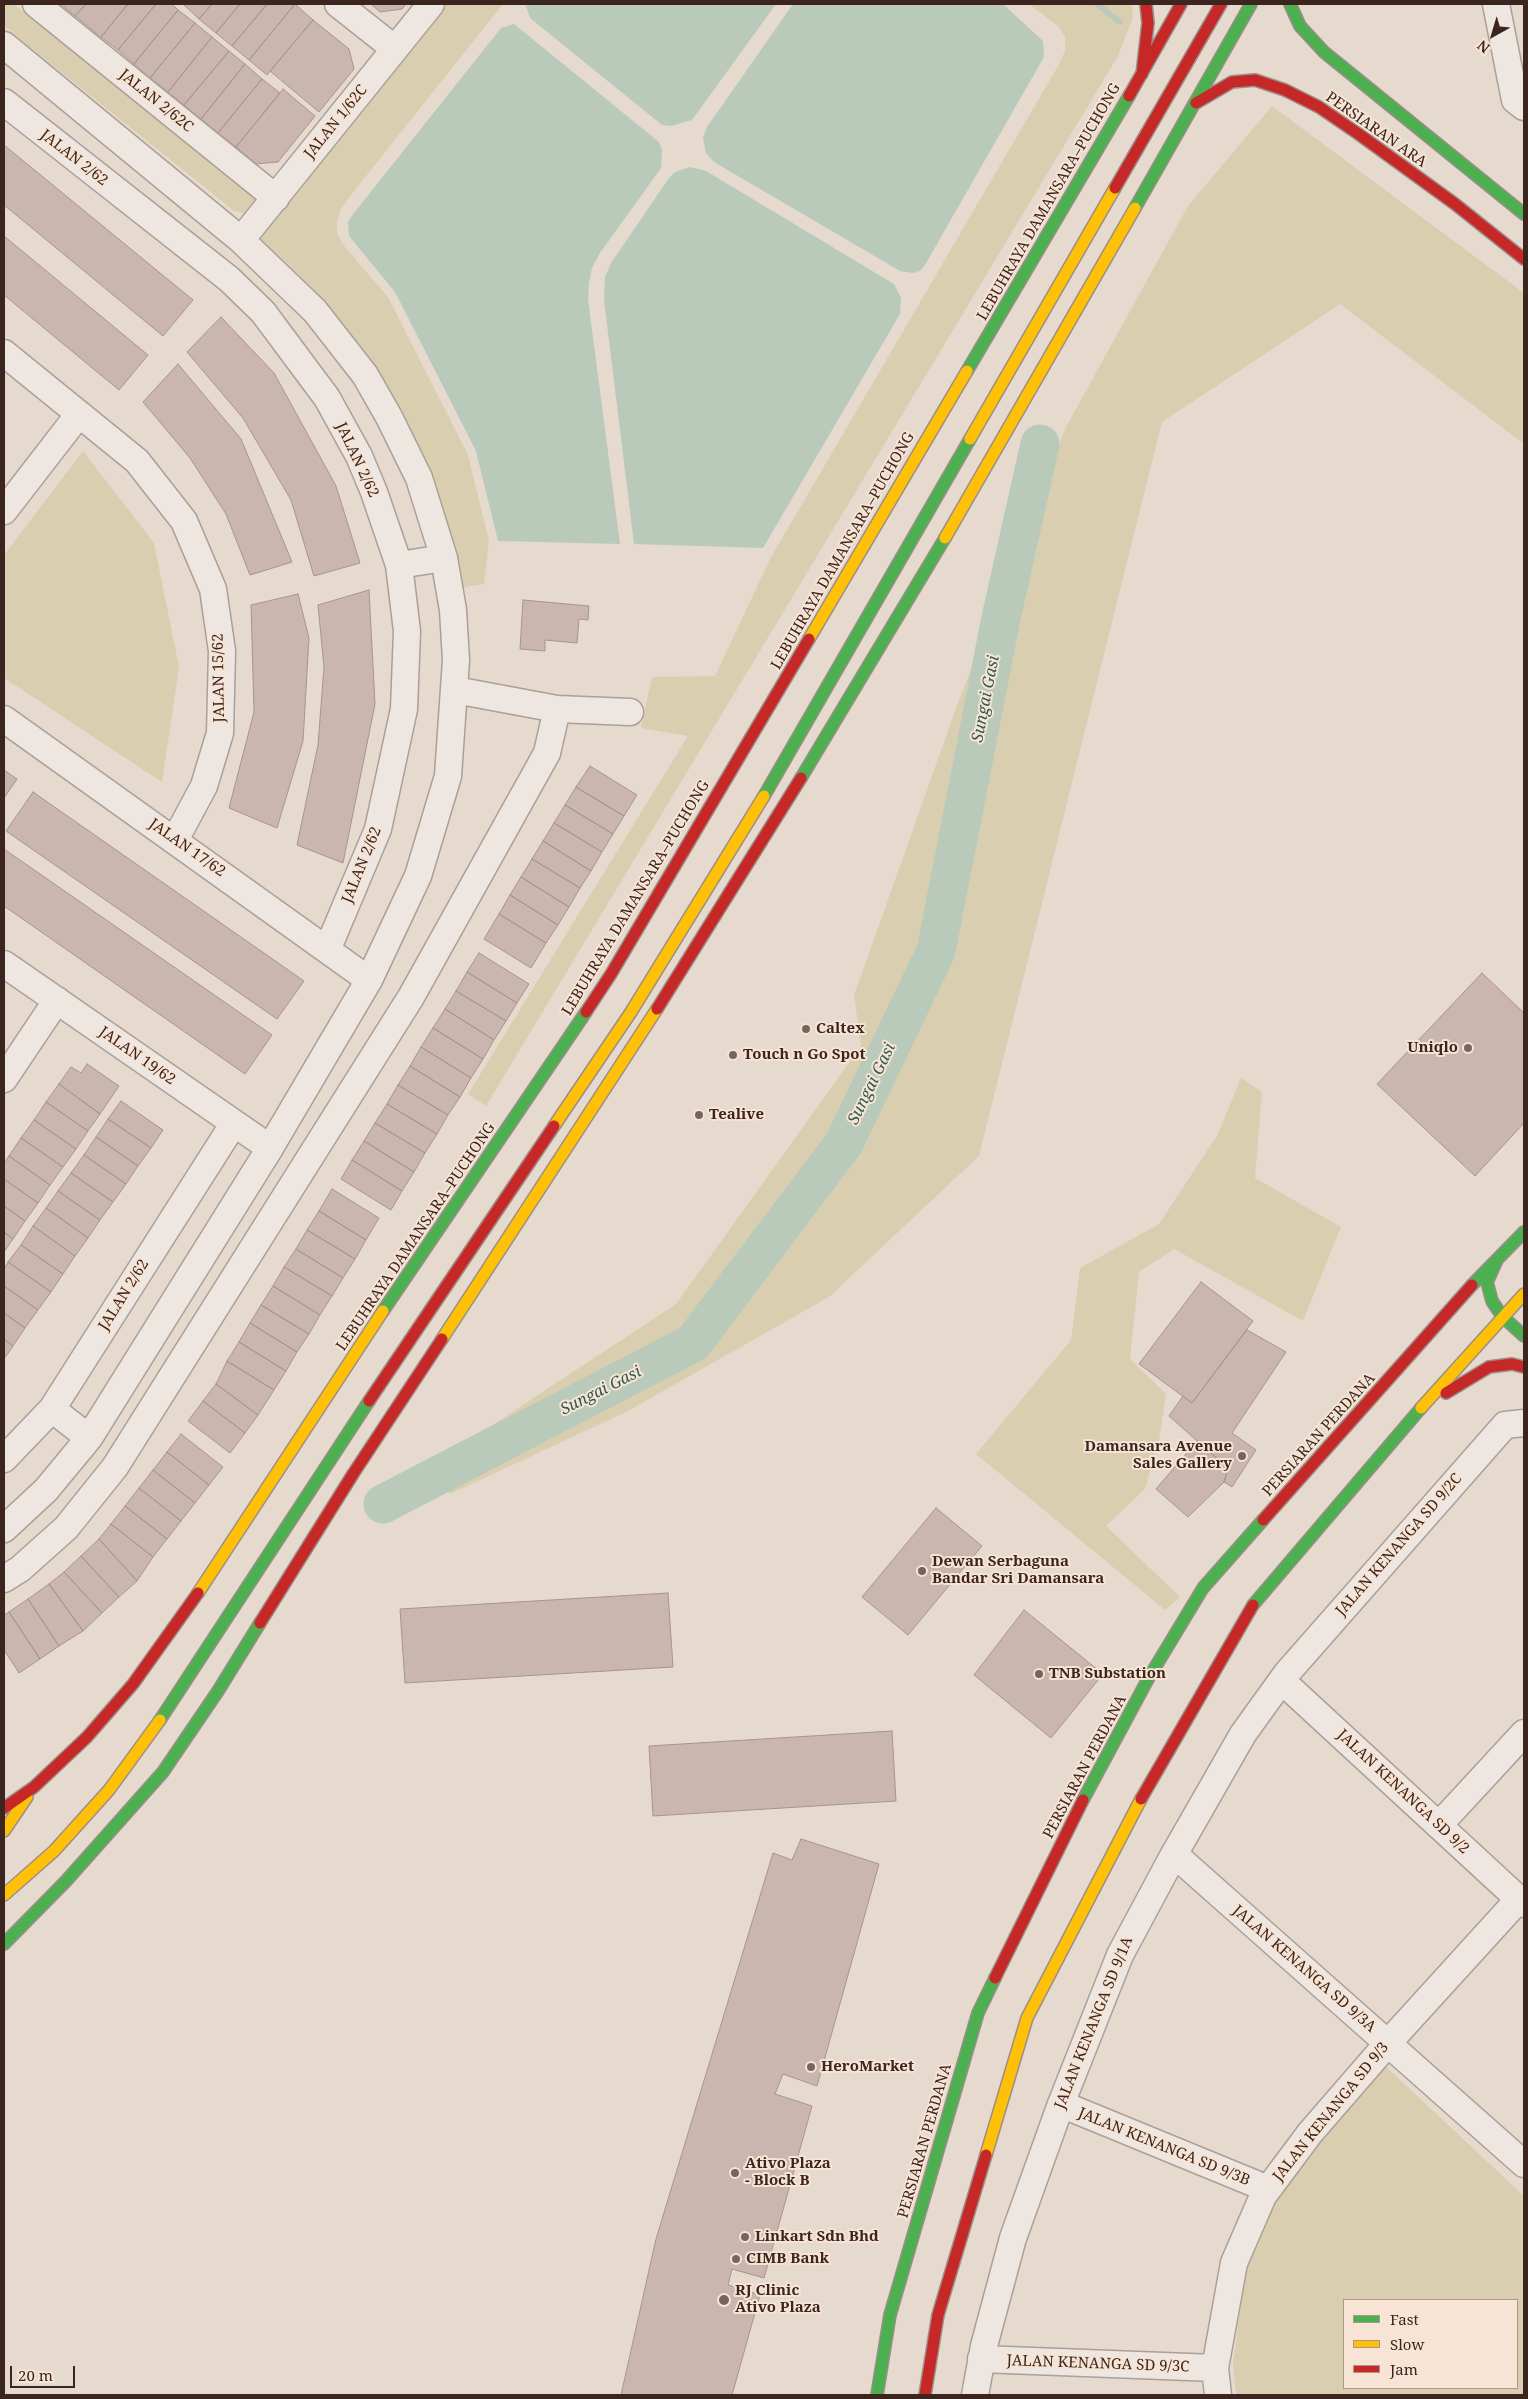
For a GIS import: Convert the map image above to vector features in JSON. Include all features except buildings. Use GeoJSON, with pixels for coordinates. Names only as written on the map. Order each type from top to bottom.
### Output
{"type":"FeatureCollection","features":[{"type":"Feature","properties":{"kind":"main road"},"geometry":{"type":"LineString","coordinates":[[1142,74],[1148,23],[1146,4]]}},
{"type":"Feature","properties":{"kind":"main road","name":"LEBUHRAYA DAMANSARA–PUCHONG"},"geometry":{"type":"LineString","coordinates":[[34,1788],[92,1730],[133,1684],[179,1622],[327,1394],[611,974],[1142,74],[1181,4]]}},
{"type":"Feature","properties":{"kind":"main road"},"geometry":{"type":"LineString","coordinates":[[4,1895],[54,1851],[109,1790],[187,1682],[352,1427],[631,1012],[742,834],[1221,4]]}},
{"type":"Feature","properties":{"kind":"main road"},"geometry":{"type":"LineString","coordinates":[[4,1944],[66,1881],[163,1772],[218,1691],[352,1474],[673,985],[807,768],[987,467],[1251,4]]}},
{"type":"Feature","properties":{"kind":"main road","name":"PERSIARAN ARA"},"geometry":{"type":"LineString","coordinates":[[1290,4],[1300,26],[1324,52],[1524,214]]}},
{"type":"Feature","properties":{"kind":"main road","name":"PERSIARAN ARA"},"geometry":{"type":"LineString","coordinates":[[1195,104],[1232,82],[1255,80],[1285,90],[1319,107],[1360,135],[1455,204],[1524,259]]}},
{"type":"Feature","properties":{"kind":"main road","name":"PERSIARAN PERDANA"},"geometry":{"type":"LineString","coordinates":[[877,2395],[890,2315],[978,2013],[1078,1810],[1148,1679],[1203,1588],[1432,1331],[1524,1232]]}},
{"type":"Feature","properties":{"kind":"main road"},"geometry":{"type":"LineString","coordinates":[[1497,1260],[1487,1282],[1492,1301],[1502,1316],[1524,1336]]}},
{"type":"Feature","properties":{"kind":"main road"},"geometry":{"type":"LineString","coordinates":[[925,2395],[938,2315],[1027,2018],[1158,1766],[1255,1602],[1413,1417],[1502,1316],[1524,1294]]}},
{"type":"Feature","properties":{"kind":"main road"},"geometry":{"type":"LineString","coordinates":[[1484,1311],[1502,1316]]}},
{"type":"Feature","properties":{"kind":"main road"},"geometry":{"type":"LineString","coordinates":[[1432,1331],[1461,1312]]}},
{"type":"Feature","properties":{"kind":"main road"},"geometry":{"type":"LineString","coordinates":[[1413,1417],[1460,1383],[1489,1367],[1512,1364],[1524,1367]]}},
{"type":"Feature","properties":{"kind":"main road"},"geometry":{"type":"LineString","coordinates":[[4,1808],[34,1788]]}},
{"type":"Feature","properties":{"kind":"main road"},"geometry":{"type":"LineString","coordinates":[[4,1831],[34,1788]]}},
{"type":"Feature","properties":{"kind":"street","name":"JALAN 2/62C"},"geometry":{"type":"LineString","coordinates":[[36,4],[276,198]]}},
{"type":"Feature","properties":{"kind":"street"},"geometry":{"type":"LineString","coordinates":[[338,4],[395,49]]}},
{"type":"Feature","properties":{"kind":"street","name":"JALAN 1/62C"},"geometry":{"type":"LineString","coordinates":[[241,240],[431,4]]}},
{"type":"Feature","properties":{"kind":"street"},"geometry":{"type":"LineString","coordinates":[[1496,4],[1516,100],[1524,107]]}},
{"type":"Feature","properties":{"kind":"street"},"geometry":{"type":"LineString","coordinates":[[4,45],[241,240],[315,311],[365,376],[389,417],[419,478],[444,558],[456,636],[455,690],[448,776],[418,876],[369,980],[270,1148],[89,1438],[46,1490],[4,1529]]}},
{"type":"Feature","properties":{"kind":"street","name":"JALAN 2/62"},"geometry":{"type":"LineString","coordinates":[[4,102],[229,279],[263,312],[327,398],[350,440],[374,492],[399,565],[406,631],[404,709],[378,828],[328,948]]}},
{"type":"Feature","properties":{"kind":"street","name":"JALAN 15/62"},"geometry":{"type":"LineString","coordinates":[[4,353],[137,461],[184,521],[213,589],[222,650],[220,733],[204,786],[175,840]]}},
{"type":"Feature","properties":{"kind":"street"},"geometry":{"type":"LineString","coordinates":[[4,511],[79,414]]}},
{"type":"Feature","properties":{"kind":"street"},"geometry":{"type":"LineString","coordinates":[[399,565],[444,558]]}},
{"type":"Feature","properties":{"kind":"street"},"geometry":{"type":"LineString","coordinates":[[455,690],[557,709],[630,712]]}},
{"type":"Feature","properties":{"kind":"street"},"geometry":{"type":"LineString","coordinates":[[4,1579],[20,1569],[66,1528],[115,1467],[235,1279],[411,997],[547,753],[557,709]]}},
{"type":"Feature","properties":{"kind":"street","name":"JALAN 17/62"},"geometry":{"type":"LineString","coordinates":[[4,719],[328,948],[369,980]]}},
{"type":"Feature","properties":{"kind":"street","name":"JALAN 19/62"},"geometry":{"type":"LineString","coordinates":[[4,964],[270,1148]]}},
{"type":"Feature","properties":{"kind":"street"},"geometry":{"type":"LineString","coordinates":[[4,1080],[57,1000]]}},
{"type":"Feature","properties":{"kind":"street","name":"JALAN 2/62"},"geometry":{"type":"LineString","coordinates":[[4,1459],[52,1409],[234,1123]]}},
{"type":"Feature","properties":{"kind":"street"},"geometry":{"type":"LineString","coordinates":[[202,1256],[235,1279]]}},
{"type":"Feature","properties":{"kind":"street"},"geometry":{"type":"LineString","coordinates":[[52,1409],[89,1438]]}},
{"type":"Feature","properties":{"kind":"street","name":"JALAN KENANGA SD 9/2C"},"geometry":{"type":"LineString","coordinates":[[1282,1681],[1505,1425],[1524,1424]]}},
{"type":"Feature","properties":{"kind":"street","name":"JALAN KENANGA SD 9/2"},"geometry":{"type":"LineString","coordinates":[[1282,1681],[1521,1901]]}},
{"type":"Feature","properties":{"kind":"street","name":"JALAN KENANGA SD 9/1A"},"geometry":{"type":"LineString","coordinates":[[975,2395],[981,2359],[1013,2238],[1061,2104],[1120,1955],[1174,1854],[1243,1734],[1282,1681]]}},
{"type":"Feature","properties":{"kind":"street"},"geometry":{"type":"LineString","coordinates":[[1439,1825],[1524,1733]]}},
{"type":"Feature","properties":{"kind":"street","name":"JALAN KENANGA SD 9/3A"},"geometry":{"type":"LineString","coordinates":[[1174,1854],[1524,2164]]}},
{"type":"Feature","properties":{"kind":"street","name":"JALAN KENANGA SD 9/3"},"geometry":{"type":"LineString","coordinates":[[1218,2395],[1215,2368],[1234,2263],[1263,2196],[1310,2134],[1388,2042],[1521,1901]]}},
{"type":"Feature","properties":{"kind":"street","name":"JALAN KENANGA SD 9/3B"},"geometry":{"type":"LineString","coordinates":[[1061,2104],[1268,2189]]}},
{"type":"Feature","properties":{"kind":"street","name":"JALAN KENANGA SD 9/3C"},"geometry":{"type":"LineString","coordinates":[[981,2359],[1215,2368]]}},
{"type":"Feature","properties":{"kind":"shaded area"},"geometry":{"type":"Polygon","coordinates":[[[4,4],[14,4],[252,194],[255,197],[255,201],[248,210],[244,213],[234,211],[4,26],[4,4]]]}},
{"type":"Feature","properties":{"kind":"shaded area"},"geometry":{"type":"Polygon","coordinates":[[[436,4],[503,4],[351,195],[341,209],[337,221],[337,234],[345,247],[388,297],[468,455],[489,541],[484,584],[452,589],[391,409],[248,239],[436,4]]]}},
{"type":"Feature","properties":{"kind":"shaded area"},"geometry":{"type":"Polygon","coordinates":[[[525,4],[776,4],[692,120],[671,126],[662,125],[530,18],[525,4]]]}},
{"type":"Feature","properties":{"kind":"shaded area"},"geometry":{"type":"Polygon","coordinates":[[[793,4],[1003,4],[1043,41],[1044,57],[920,271],[913,273],[900,271],[714,162],[706,153],[703,138],[707,127],[793,4]]]}},
{"type":"Feature","properties":{"kind":"shaded area"},"geometry":{"type":"Polygon","coordinates":[[[1029,4],[1132,4],[1133,17],[1118,56],[486,1106],[468,1094],[688,736],[641,728],[652,677],[715,676],[770,559],[1058,66],[1065,51],[1065,37],[1059,27],[1029,4]]]}},
{"type":"Feature","properties":{"kind":"shaded area"},"geometry":{"type":"Polygon","coordinates":[[[514,24],[659,142],[662,150],[661,168],[600,253],[592,268],[589,283],[588,299],[620,544],[498,541],[476,451],[395,292],[349,236],[348,222],[354,213],[501,28],[514,24]]]}},
{"type":"Feature","properties":{"kind":"shaded area"},"geometry":{"type":"Polygon","coordinates":[[[1272,106],[1524,293],[1524,444],[1340,304],[1162,422],[979,1156],[829,1297],[626,1412],[450,1494],[435,1463],[676,1304],[861,1046],[854,995],[959,700],[1066,427],[1188,206],[1272,106]]]}},
{"type":"Feature","properties":{"kind":"shaded area"},"geometry":{"type":"Polygon","coordinates":[[[690,167],[706,171],[894,284],[901,298],[900,314],[763,548],[634,544],[604,300],[605,277],[611,263],[669,178],[675,172],[690,167]]]}},
{"type":"Feature","properties":{"kind":"shaded area"},"geometry":{"type":"Polygon","coordinates":[[[83,451],[154,543],[179,667],[162,782],[4,678],[4,555],[83,451]]]}},
{"type":"Feature","properties":{"kind":"shaded area"},"geometry":{"type":"Polygon","coordinates":[[[1241,1078],[1262,1092],[1255,1178],[1341,1227],[1303,1321],[1174,1249],[1139,1272],[1130,1359],[1166,1394],[1159,1441],[1145,1489],[1106,1526],[1180,1597],[1165,1610],[976,1454],[1071,1340],[1080,1268],[1159,1224],[1218,1134],[1241,1078]]]}},
{"type":"Feature","properties":{"kind":"shaded area"},"geometry":{"type":"Polygon","coordinates":[[[1384,2065],[1524,2196],[1524,2395],[1236,2395],[1233,2364],[1246,2266],[1278,2194],[1384,2065]]]}},
{"type":"Feature","properties":{"kind":"waterway"},"geometry":{"type":"LineString","coordinates":[[1097,4],[1120,22]]}},
{"type":"Feature","properties":{"kind":"waterway","name":"Sungai Gasi"},"geometry":{"type":"LineString","coordinates":[[383,1504],[693,1343],[844,1143],[936,951],[1001,618],[1040,444]]}},
{"type":"Feature","properties":{"kind":"traffic: fast"},"geometry":{"type":"LineString","coordinates":[[1135,208],[1251,4]]}},
{"type":"Feature","properties":{"kind":"traffic: fast"},"geometry":{"type":"LineString","coordinates":[[1290,4],[1300,26],[1324,52],[1524,214]]}},
{"type":"Feature","properties":{"kind":"traffic: fast"},"geometry":{"type":"LineString","coordinates":[[967,371],[1129,96]]}},
{"type":"Feature","properties":{"kind":"traffic: fast"},"geometry":{"type":"LineString","coordinates":[[764,796],[970,439]]}},
{"type":"Feature","properties":{"kind":"traffic: fast"},"geometry":{"type":"LineString","coordinates":[[801,778],[945,538]]}},
{"type":"Feature","properties":{"kind":"traffic: fast"},"geometry":{"type":"LineString","coordinates":[[383,1311],[586,1012]]}},
{"type":"Feature","properties":{"kind":"traffic: fast"},"geometry":{"type":"LineString","coordinates":[[1472,1285],[1524,1232]]}},
{"type":"Feature","properties":{"kind":"traffic: fast"},"geometry":{"type":"LineString","coordinates":[[1497,1260],[1487,1282],[1492,1301],[1502,1316],[1524,1336]]}},
{"type":"Feature","properties":{"kind":"traffic: fast"},"geometry":{"type":"LineString","coordinates":[[160,1720],[369,1401]]}},
{"type":"Feature","properties":{"kind":"traffic: fast"},"geometry":{"type":"LineString","coordinates":[[1253,1605],[1421,1408]]}},
{"type":"Feature","properties":{"kind":"traffic: fast"},"geometry":{"type":"LineString","coordinates":[[1083,1800],[1148,1679],[1203,1588],[1263,1520]]}},
{"type":"Feature","properties":{"kind":"traffic: fast"},"geometry":{"type":"LineString","coordinates":[[4,1944],[66,1881],[163,1772],[218,1691],[260,1623]]}},
{"type":"Feature","properties":{"kind":"traffic: fast"},"geometry":{"type":"LineString","coordinates":[[877,2395],[890,2315],[978,2013],[995,1978]]}},
{"type":"Feature","properties":{"kind":"traffic: slow"},"geometry":{"type":"LineString","coordinates":[[970,439],[1115,188]]}},
{"type":"Feature","properties":{"kind":"traffic: slow"},"geometry":{"type":"LineString","coordinates":[[945,538],[1135,208]]}},
{"type":"Feature","properties":{"kind":"traffic: slow"},"geometry":{"type":"LineString","coordinates":[[809,639],[967,371]]}},
{"type":"Feature","properties":{"kind":"traffic: slow"},"geometry":{"type":"LineString","coordinates":[[554,1126],[631,1012],[764,796]]}},
{"type":"Feature","properties":{"kind":"traffic: slow"},"geometry":{"type":"LineString","coordinates":[[442,1339],[657,1009]]}},
{"type":"Feature","properties":{"kind":"traffic: slow"},"geometry":{"type":"LineString","coordinates":[[1421,1408],[1524,1294]]}},
{"type":"Feature","properties":{"kind":"traffic: slow"},"geometry":{"type":"LineString","coordinates":[[198,1593],[383,1311]]}},
{"type":"Feature","properties":{"kind":"traffic: slow"},"geometry":{"type":"LineString","coordinates":[[4,1895],[54,1851],[109,1790],[160,1720]]}},
{"type":"Feature","properties":{"kind":"traffic: slow"},"geometry":{"type":"LineString","coordinates":[[4,1831],[27,1797]]}},
{"type":"Feature","properties":{"kind":"traffic: slow"},"geometry":{"type":"LineString","coordinates":[[986,2155],[1027,2018],[1141,1799]]}},
{"type":"Feature","properties":{"kind":"traffic: jam"},"geometry":{"type":"LineString","coordinates":[[1142,74],[1148,23],[1146,4]]}},
{"type":"Feature","properties":{"kind":"traffic: jam"},"geometry":{"type":"LineString","coordinates":[[1129,96],[1181,4]]}},
{"type":"Feature","properties":{"kind":"traffic: jam"},"geometry":{"type":"LineString","coordinates":[[1115,188],[1221,4]]}},
{"type":"Feature","properties":{"kind":"traffic: jam"},"geometry":{"type":"LineString","coordinates":[[1196,103],[1232,82],[1255,80],[1285,90],[1319,107],[1360,135],[1455,204],[1524,259]]}},
{"type":"Feature","properties":{"kind":"traffic: jam"},"geometry":{"type":"LineString","coordinates":[[586,1012],[611,974],[809,639]]}},
{"type":"Feature","properties":{"kind":"traffic: jam"},"geometry":{"type":"LineString","coordinates":[[657,1009],[801,778]]}},
{"type":"Feature","properties":{"kind":"traffic: jam"},"geometry":{"type":"LineString","coordinates":[[369,1401],[554,1126]]}},
{"type":"Feature","properties":{"kind":"traffic: jam"},"geometry":{"type":"LineString","coordinates":[[1263,1520],[1472,1285]]}},
{"type":"Feature","properties":{"kind":"traffic: jam"},"geometry":{"type":"LineString","coordinates":[[260,1623],[353,1474],[442,1339]]}},
{"type":"Feature","properties":{"kind":"traffic: jam"},"geometry":{"type":"LineString","coordinates":[[1446,1393],[1489,1367],[1512,1364],[1524,1367]]}},
{"type":"Feature","properties":{"kind":"traffic: jam"},"geometry":{"type":"LineString","coordinates":[[4,1808],[34,1787],[87,1737],[133,1684],[198,1593]]}},
{"type":"Feature","properties":{"kind":"traffic: jam"},"geometry":{"type":"LineString","coordinates":[[1141,1799],[1253,1605]]}},
{"type":"Feature","properties":{"kind":"traffic: jam"},"geometry":{"type":"LineString","coordinates":[[995,1978],[1083,1800]]}},
{"type":"Feature","properties":{"kind":"traffic: jam"},"geometry":{"type":"LineString","coordinates":[[925,2395],[938,2315],[986,2155]]}},
{"type":"Feature","properties":{"kind":"place","name":"Caltex"},"geometry":{"type":"Point","coordinates":[806,1029]}},
{"type":"Feature","properties":{"kind":"place","name":"Uniqlo"},"geometry":{"type":"Point","coordinates":[1468,1048]}},
{"type":"Feature","properties":{"kind":"place","name":"Touch n Go Spot"},"geometry":{"type":"Point","coordinates":[733,1055]}},
{"type":"Feature","properties":{"kind":"place","name":"Tealive"},"geometry":{"type":"Point","coordinates":[699,1115]}},
{"type":"Feature","properties":{"kind":"place","name":"Damansara Avenue Sales Gallery"},"geometry":{"type":"Point","coordinates":[1242,1456]}},
{"type":"Feature","properties":{"kind":"place","name":"Dewan Serbaguna Bandar Sri Damansara"},"geometry":{"type":"Point","coordinates":[922,1571]}},
{"type":"Feature","properties":{"kind":"place","name":"TNB Substation"},"geometry":{"type":"Point","coordinates":[1039,1674]}},
{"type":"Feature","properties":{"kind":"place","name":"HeroMarket"},"geometry":{"type":"Point","coordinates":[811,2067]}},
{"type":"Feature","properties":{"kind":"place","name":"Ativo Plaza - Block B"},"geometry":{"type":"Point","coordinates":[735,2173]}},
{"type":"Feature","properties":{"kind":"place","name":"Linkart Sdn Bhd"},"geometry":{"type":"Point","coordinates":[745,2237]}},
{"type":"Feature","properties":{"kind":"place","name":"CIMB Bank"},"geometry":{"type":"Point","coordinates":[736,2259]}},
{"type":"Feature","properties":{"kind":"place","name":"RJ Clinic Ativo Plaza"},"geometry":{"type":"Point","coordinates":[724,2300]}}]}
